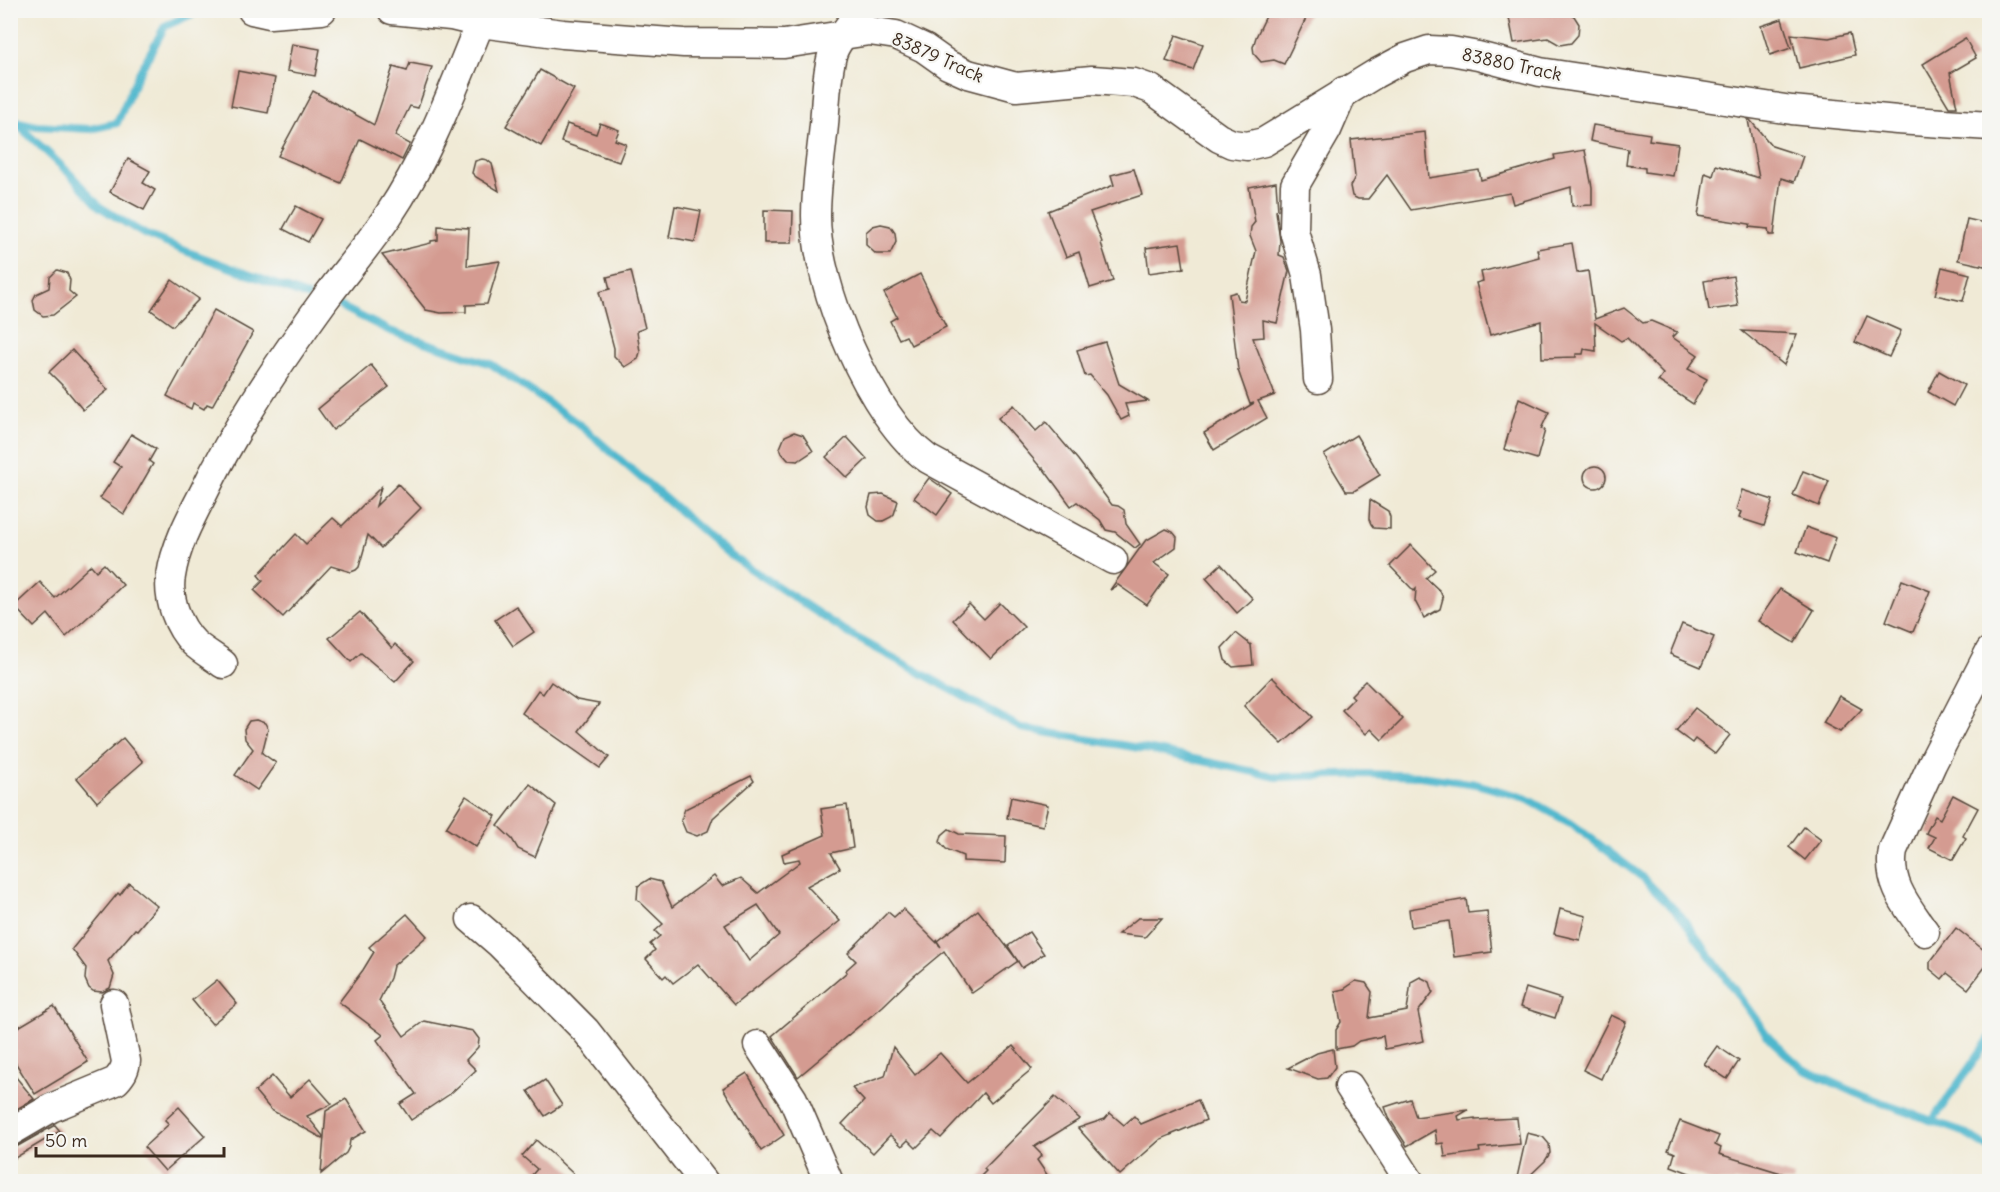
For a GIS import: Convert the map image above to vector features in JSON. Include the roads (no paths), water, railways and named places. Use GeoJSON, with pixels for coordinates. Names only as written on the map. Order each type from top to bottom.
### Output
{"type":"FeatureCollection","features":[{"type":"Feature","properties":{"kind":"street"},"geometry":{"type":"LineString","coordinates":[[252,10],[270,14],[322,10]]}},
{"type":"Feature","properties":{"kind":"street","name":"83879 Track"},"geometry":{"type":"LineString","coordinates":[[392,10],[451,16],[480,23],[562,34],[684,43],[784,44],[869,31],[896,35],[924,48],[948,65],[968,74],[1016,87],[1092,80],[1134,83],[1151,89],[1209,133],[1232,144],[1247,146],[1264,142],[1344,91]]}},
{"type":"Feature","properties":{"kind":"street"},"geometry":{"type":"LineString","coordinates":[[861,10],[833,50],[816,217],[821,262],[837,317],[861,370],[895,425],[916,450],[928,459],[1113,560]]}},
{"type":"Feature","properties":{"kind":"street"},"geometry":{"type":"LineString","coordinates":[[223,664],[194,642],[182,626],[173,603],[170,590],[171,576],[184,532],[217,465],[291,346],[387,217],[411,179],[433,136],[480,23]]}},
{"type":"Feature","properties":{"kind":"street","name":"83880 Track"},"geometry":{"type":"LineString","coordinates":[[1344,91],[1405,58],[1429,50],[1451,51],[1540,72],[1756,106],[1897,120],[1989,126]]}},
{"type":"Feature","properties":{"kind":"street"},"geometry":{"type":"LineString","coordinates":[[1318,379],[1307,275],[1294,231],[1294,185],[1327,130],[1344,91]]}},
{"type":"Feature","properties":{"kind":"street"},"geometry":{"type":"LineString","coordinates":[[1925,932],[1908,909],[1895,882],[1890,865],[1893,850],[1932,764],[1989,651]]}},
{"type":"Feature","properties":{"kind":"street"},"geometry":{"type":"LineString","coordinates":[[471,919],[500,944],[586,1031],[704,1182]]}},
{"type":"Feature","properties":{"kind":"street"},"geometry":{"type":"LineString","coordinates":[[10,1132],[51,1108],[116,1081],[121,1075],[125,1070],[126,1061],[114,1004]]}},
{"type":"Feature","properties":{"kind":"street"},"geometry":{"type":"LineString","coordinates":[[758,1045],[793,1099],[830,1182]]}},
{"type":"Feature","properties":{"kind":"street"},"geometry":{"type":"LineString","coordinates":[[1349,1086],[1410,1182]]}},
{"type":"Feature","properties":{"kind":"waterway"},"geometry":{"type":"LineString","coordinates":[[14,121],[37,126],[90,129],[117,123],[137,77],[165,26],[201,10]]}},
{"type":"Feature","properties":{"kind":"waterway"},"geometry":{"type":"LineString","coordinates":[[14,121],[70,174],[100,207],[144,234],[307,296]]}},
{"type":"Feature","properties":{"kind":"waterway"},"geometry":{"type":"LineString","coordinates":[[340,306],[390,331],[491,364],[579,424],[730,555],[848,633],[1021,728],[1157,751],[1277,777],[1367,774],[1420,776],[1476,784],[1525,798],[1572,824],[1642,877],[1681,916],[1770,1039],[1803,1069],[1870,1099],[1961,1131],[1990,1149]]}},
{"type":"Feature","properties":{"kind":"waterway"},"geometry":{"type":"LineString","coordinates":[[1932,1121],[1990,1038]]}}]}
